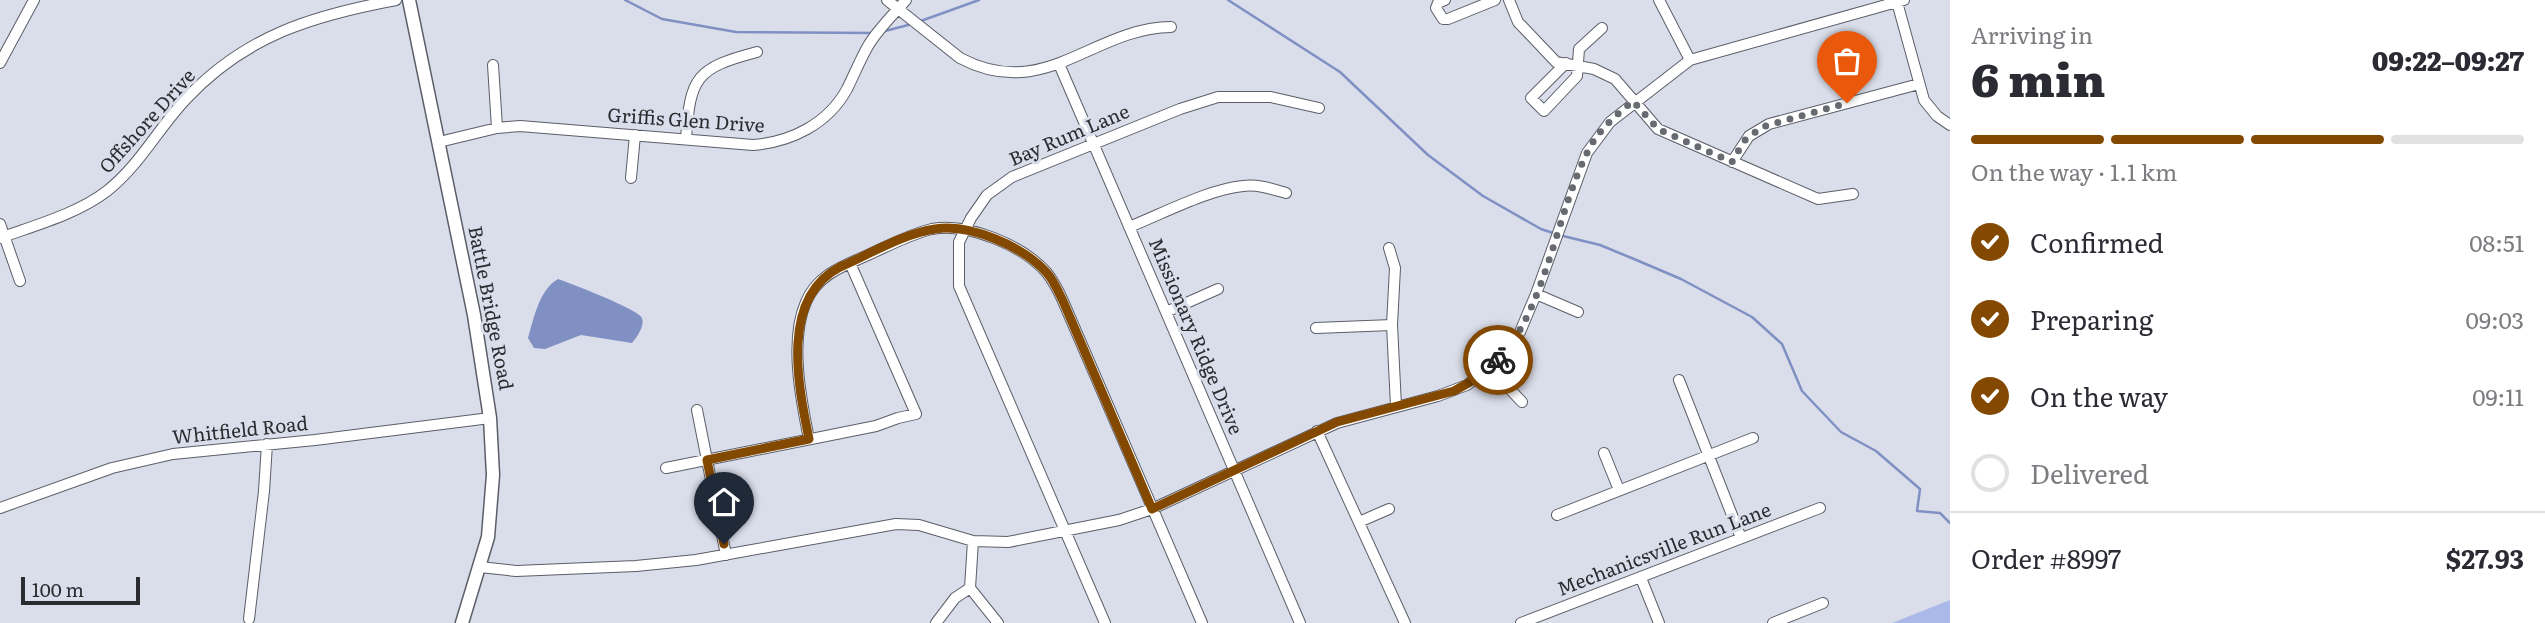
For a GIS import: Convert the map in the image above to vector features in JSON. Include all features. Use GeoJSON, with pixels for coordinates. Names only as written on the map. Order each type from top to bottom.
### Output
{"type":"FeatureCollection","features":[{"type":"Feature","properties":{"kind":"street"},"geometry":{"type":"LineString","coordinates":[[0,63],[33,0]]}},
{"type":"Feature","properties":{"kind":"street","name":"Offshore Drive"},"geometry":{"type":"LineString","coordinates":[[2,237],[74,211],[107,191],[132,167],[187,98],[220,68],[245,51],[307,20],[396,0]]}},
{"type":"Feature","properties":{"kind":"street","name":"Battle Bridge Road"},"geometry":{"type":"LineString","coordinates":[[410,0],[483,364],[490,418],[492,507],[486,549],[462,623]]}},
{"type":"Feature","properties":{"kind":"street"},"geometry":{"type":"LineString","coordinates":[[887,0],[948,50],[973,65],[1013,73],[1059,64],[1143,30],[1171,27]]}},
{"type":"Feature","properties":{"kind":"street","name":"Griffis Glen Drive"},"geometry":{"type":"LineString","coordinates":[[439,142],[497,128],[520,126],[753,145],[781,141],[804,131],[824,117],[839,101],[873,37],[906,0]]}},
{"type":"Feature","properties":{"kind":"street"},"geometry":{"type":"LineString","coordinates":[[1445,0],[1438,3],[1436,8],[1443,19],[1495,0]]}},
{"type":"Feature","properties":{"kind":"street"},"geometry":{"type":"LineString","coordinates":[[1509,0],[1518,22],[1556,62],[1604,72],[1615,79],[1658,129],[1818,199],[1853,194]]}},
{"type":"Feature","properties":{"kind":"street"},"geometry":{"type":"LineString","coordinates":[[1659,0],[1690,60]]}},
{"type":"Feature","properties":{"kind":"street"},"geometry":{"type":"LineString","coordinates":[[480,567],[516,571],[636,566],[726,555],[896,524],[919,525],[973,541],[1008,542],[1119,520],[1152,509],[1349,418],[1454,391],[1490,368],[1505,353],[1520,331],[1587,153],[1602,130],[1633,101],[1690,60],[1900,1],[1919,84],[1929,108],[1950,125]]}},
{"type":"Feature","properties":{"kind":"street"},"geometry":{"type":"LineString","coordinates":[[1566,62],[1531,97],[1544,111],[1577,76],[1579,49],[1602,28]]}},
{"type":"Feature","properties":{"kind":"street"},"geometry":{"type":"LineString","coordinates":[[686,139],[689,98],[699,78],[717,63],[757,52]]}},
{"type":"Feature","properties":{"kind":"street","name":"Missionary Ridge Drive"},"geometry":{"type":"LineString","coordinates":[[1059,64],[1300,623]]}},
{"type":"Feature","properties":{"kind":"street"},"geometry":{"type":"LineString","coordinates":[[493,65],[497,128]]}},
{"type":"Feature","properties":{"kind":"street"},"geometry":{"type":"LineString","coordinates":[[1732,162],[1749,136],[1769,124],[1919,84]]}},
{"type":"Feature","properties":{"kind":"street","name":"Bay Rum Lane"},"geometry":{"type":"LineString","coordinates":[[1105,623],[959,286],[960,242],[977,207],[1005,181],[1180,108],[1218,97],[1271,97],[1320,108]]}},
{"type":"Feature","properties":{"kind":"street"},"geometry":{"type":"LineString","coordinates":[[631,178],[635,135]]}},
{"type":"Feature","properties":{"kind":"street"},"geometry":{"type":"LineString","coordinates":[[1129,227],[1223,189],[1260,186],[1286,192]]}},
{"type":"Feature","properties":{"kind":"street"},"geometry":{"type":"LineString","coordinates":[[0,224],[2,237],[20,281]]}},
{"type":"Feature","properties":{"kind":"street"},"geometry":{"type":"LineString","coordinates":[[809,439],[799,385],[802,312],[809,296],[822,279],[850,263],[924,231],[942,228],[966,230],[1017,249],[1038,264],[1053,281],[1202,623]]}},
{"type":"Feature","properties":{"kind":"street"},"geometry":{"type":"LineString","coordinates":[[1389,248],[1395,268],[1392,325],[1396,406]]}},
{"type":"Feature","properties":{"kind":"street"},"geometry":{"type":"LineString","coordinates":[[666,468],[876,426],[916,414],[850,263]]}},
{"type":"Feature","properties":{"kind":"street"},"geometry":{"type":"LineString","coordinates":[[1167,313],[1217,289]]}},
{"type":"Feature","properties":{"kind":"street"},"geometry":{"type":"LineString","coordinates":[[1536,294],[1578,312]]}},
{"type":"Feature","properties":{"kind":"street"},"geometry":{"type":"LineString","coordinates":[[1315,328],[1392,325]]}},
{"type":"Feature","properties":{"kind":"street"},"geometry":{"type":"LineString","coordinates":[[1490,368],[1522,402]]}},
{"type":"Feature","properties":{"kind":"street"},"geometry":{"type":"LineString","coordinates":[[1679,380],[1741,538]]}},
{"type":"Feature","properties":{"kind":"street"},"geometry":{"type":"LineString","coordinates":[[696,410],[726,555]]}},
{"type":"Feature","properties":{"kind":"street","name":"Whitfield Road"},"geometry":{"type":"LineString","coordinates":[[0,508],[112,468],[173,454],[315,440],[490,418]]}},
{"type":"Feature","properties":{"kind":"street"},"geometry":{"type":"LineString","coordinates":[[1317,431],[1405,623]]}},
{"type":"Feature","properties":{"kind":"street"},"geometry":{"type":"LineString","coordinates":[[1557,515],[1753,438]]}},
{"type":"Feature","properties":{"kind":"street"},"geometry":{"type":"LineString","coordinates":[[248,619],[267,444]]}},
{"type":"Feature","properties":{"kind":"street"},"geometry":{"type":"LineString","coordinates":[[1604,453],[1619,491]]}},
{"type":"Feature","properties":{"kind":"street","name":"Mechanicsville Run Lane"},"geometry":{"type":"LineString","coordinates":[[1521,623],[1820,508]]}},
{"type":"Feature","properties":{"kind":"street"},"geometry":{"type":"LineString","coordinates":[[1359,522],[1389,509]]}},
{"type":"Feature","properties":{"kind":"street"},"geometry":{"type":"LineString","coordinates":[[973,541],[970,588],[998,623]]}},
{"type":"Feature","properties":{"kind":"street"},"geometry":{"type":"LineString","coordinates":[[1641,578],[1659,623]]}},
{"type":"Feature","properties":{"kind":"street"},"geometry":{"type":"LineString","coordinates":[[936,623],[955,598],[970,588]]}},
{"type":"Feature","properties":{"kind":"street"},"geometry":{"type":"LineString","coordinates":[[1773,623],[1823,603]]}},
{"type":"Feature","properties":{"kind":"shaded area"},"geometry":{"type":"Polygon","coordinates":[[[558,279],[638,314],[642,318],[642,324],[632,343],[581,335],[545,349],[534,348],[528,338],[535,313],[546,290],[558,279]]]}},
{"type":"Feature","properties":{"kind":"shaded area"},"geometry":{"type":"Polygon","coordinates":[[[1950,600],[1950,623],[1892,623],[1950,600]]]}},
{"type":"Feature","properties":{"kind":"waterway"},"geometry":{"type":"LineString","coordinates":[[625,0],[662,19],[736,32],[875,33]]}},
{"type":"Feature","properties":{"kind":"waterway"},"geometry":{"type":"LineString","coordinates":[[918,22],[979,0]]}},
{"type":"Feature","properties":{"kind":"waterway"},"geometry":{"type":"LineString","coordinates":[[1228,0],[1340,72],[1428,155],[1483,196],[1553,233]]}},
{"type":"Feature","properties":{"kind":"waterway"},"geometry":{"type":"LineString","coordinates":[[885,31],[912,24]]}},
{"type":"Feature","properties":{"kind":"waterway"},"geometry":{"type":"LineString","coordinates":[[1559,235],[1600,245],[1634,259],[1681,279],[1752,317],[1782,344],[1802,391],[1841,432],[1876,451],[1920,489],[1917,511],[1940,513],[1950,523]]}},
{"type":"Feature","properties":{"kind":"way so far"},"geometry":{"type":"LineString","coordinates":[[1498,360],[1520,331],[1536,294],[1587,153],[1602,130],[1633,101],[1648,121],[1658,129],[1732,162],[1744,141],[1754,131],[1776,122],[1847,103]]}},
{"type":"Feature","properties":{"kind":"route"},"geometry":{"type":"LineString","coordinates":[[724,544],[707,460],[809,439],[799,385],[800,322],[805,304],[814,288],[840,267],[924,231],[942,228],[966,230],[985,236],[1028,256],[1053,281],[1152,509],[1337,422],[1454,391],[1479,377],[1498,360]]}}]}
